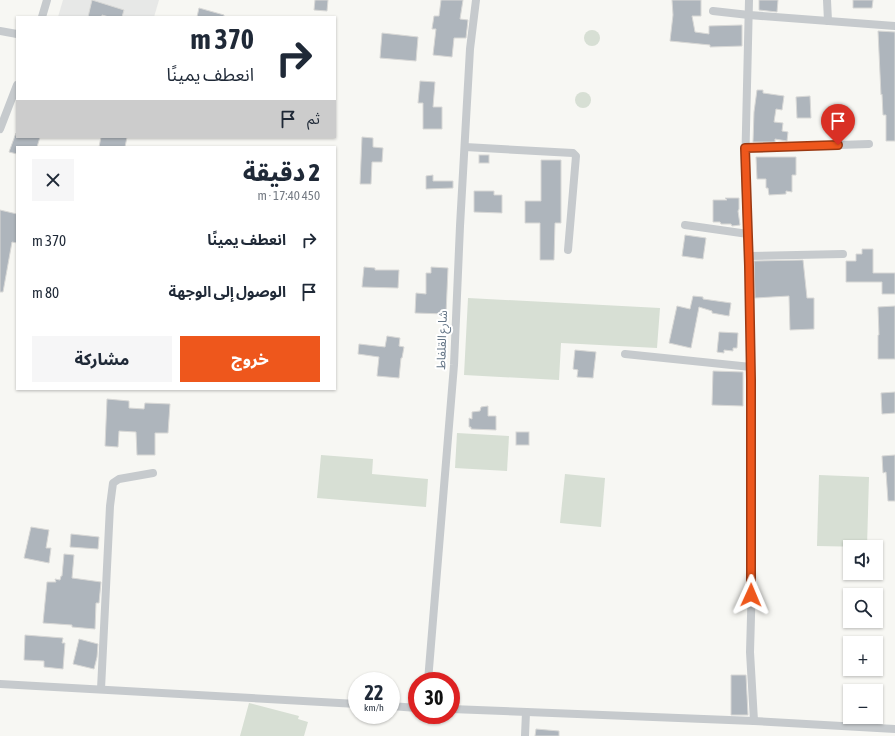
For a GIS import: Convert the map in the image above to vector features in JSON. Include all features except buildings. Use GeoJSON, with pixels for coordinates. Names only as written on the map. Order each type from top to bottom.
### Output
{"type":"FeatureCollection","features":[{"type":"Feature","properties":{"kind":"street"},"geometry":{"type":"LineString","coordinates":[[42,16],[47,0]]}},
{"type":"Feature","properties":{"kind":"street","name":"شارع القلفاط"},"geometry":{"type":"LineString","coordinates":[[429,672],[454,365],[456,298],[470,49],[476,0]]}},
{"type":"Feature","properties":{"kind":"street"},"geometry":{"type":"LineString","coordinates":[[749,0],[745,148],[751,367],[752,580],[750,652],[754,721]]}},
{"type":"Feature","properties":{"kind":"street"},"geometry":{"type":"LineString","coordinates":[[827,0],[828,21]]}},
{"type":"Feature","properties":{"kind":"street"},"geometry":{"type":"LineString","coordinates":[[713,11],[895,26]]}},
{"type":"Feature","properties":{"kind":"street"},"geometry":{"type":"LineString","coordinates":[[0,31],[16,34]]}},
{"type":"Feature","properties":{"kind":"street"},"geometry":{"type":"LineString","coordinates":[[0,129],[16,88]]}},
{"type":"Feature","properties":{"kind":"street"},"geometry":{"type":"LineString","coordinates":[[745,148],[869,144]]}},
{"type":"Feature","properties":{"kind":"street"},"geometry":{"type":"LineString","coordinates":[[465,147],[573,153],[576,156],[568,250]]}},
{"type":"Feature","properties":{"kind":"street"},"geometry":{"type":"LineString","coordinates":[[685,226],[748,234]]}},
{"type":"Feature","properties":{"kind":"street"},"geometry":{"type":"LineString","coordinates":[[749,256],[843,254]]}},
{"type":"Feature","properties":{"kind":"street"},"geometry":{"type":"LineString","coordinates":[[625,354],[751,367]]}},
{"type":"Feature","properties":{"kind":"street"},"geometry":{"type":"LineString","coordinates":[[101,689],[110,506],[113,483],[119,479],[153,473]]}},
{"type":"Feature","properties":{"kind":"street"},"geometry":{"type":"LineString","coordinates":[[0,684],[348,703]]}},
{"type":"Feature","properties":{"kind":"street"},"geometry":{"type":"LineString","coordinates":[[460,709],[754,721],[895,729]]}},
{"type":"Feature","properties":{"kind":"street"},"geometry":{"type":"LineString","coordinates":[[524,736],[526,712]]}},
{"type":"Feature","properties":{"kind":"shaded area"},"geometry":{"type":"Polygon","coordinates":[[[63,0],[159,0],[154,16],[58,16],[63,0]]]}},
{"type":"Feature","properties":{"kind":"shaded area"},"geometry":{"type":"Polygon","coordinates":[[[592,30],[599,35],[600,38],[595,45],[592,46],[585,41],[584,38],[589,31],[592,30]]]}},
{"type":"Feature","properties":{"kind":"shaded area"},"geometry":{"type":"Polygon","coordinates":[[[583,92],[590,97],[591,100],[586,107],[583,108],[576,103],[575,100],[580,93],[583,92]]]}},
{"type":"Feature","properties":{"kind":"shaded area"},"geometry":{"type":"Polygon","coordinates":[[[468,298],[660,308],[657,348],[561,343],[559,380],[464,375],[468,298]]]}},
{"type":"Feature","properties":{"kind":"shaded area"},"geometry":{"type":"Polygon","coordinates":[[[457,433],[509,436],[507,471],[455,468],[457,433]]]}},
{"type":"Feature","properties":{"kind":"shaded area"},"geometry":{"type":"Polygon","coordinates":[[[321,455],[373,459],[372,474],[428,479],[426,507],[317,498],[321,455]]]}},
{"type":"Feature","properties":{"kind":"shaded area"},"geometry":{"type":"Polygon","coordinates":[[[565,474],[605,478],[601,527],[560,523],[565,474]]]}},
{"type":"Feature","properties":{"kind":"shaded area"},"geometry":{"type":"Polygon","coordinates":[[[819,475],[869,477],[867,540],[843,540],[843,547],[817,546],[819,475]]]}},
{"type":"Feature","properties":{"kind":"shaded area"},"geometry":{"type":"Polygon","coordinates":[[[249,703],[299,716],[298,719],[308,722],[304,736],[240,736],[249,703]]]}},
{"type":"Feature","properties":{"kind":"route"},"geometry":{"type":"LineString","coordinates":[[751,595],[751,380],[745,148],[838,145]]}}]}
